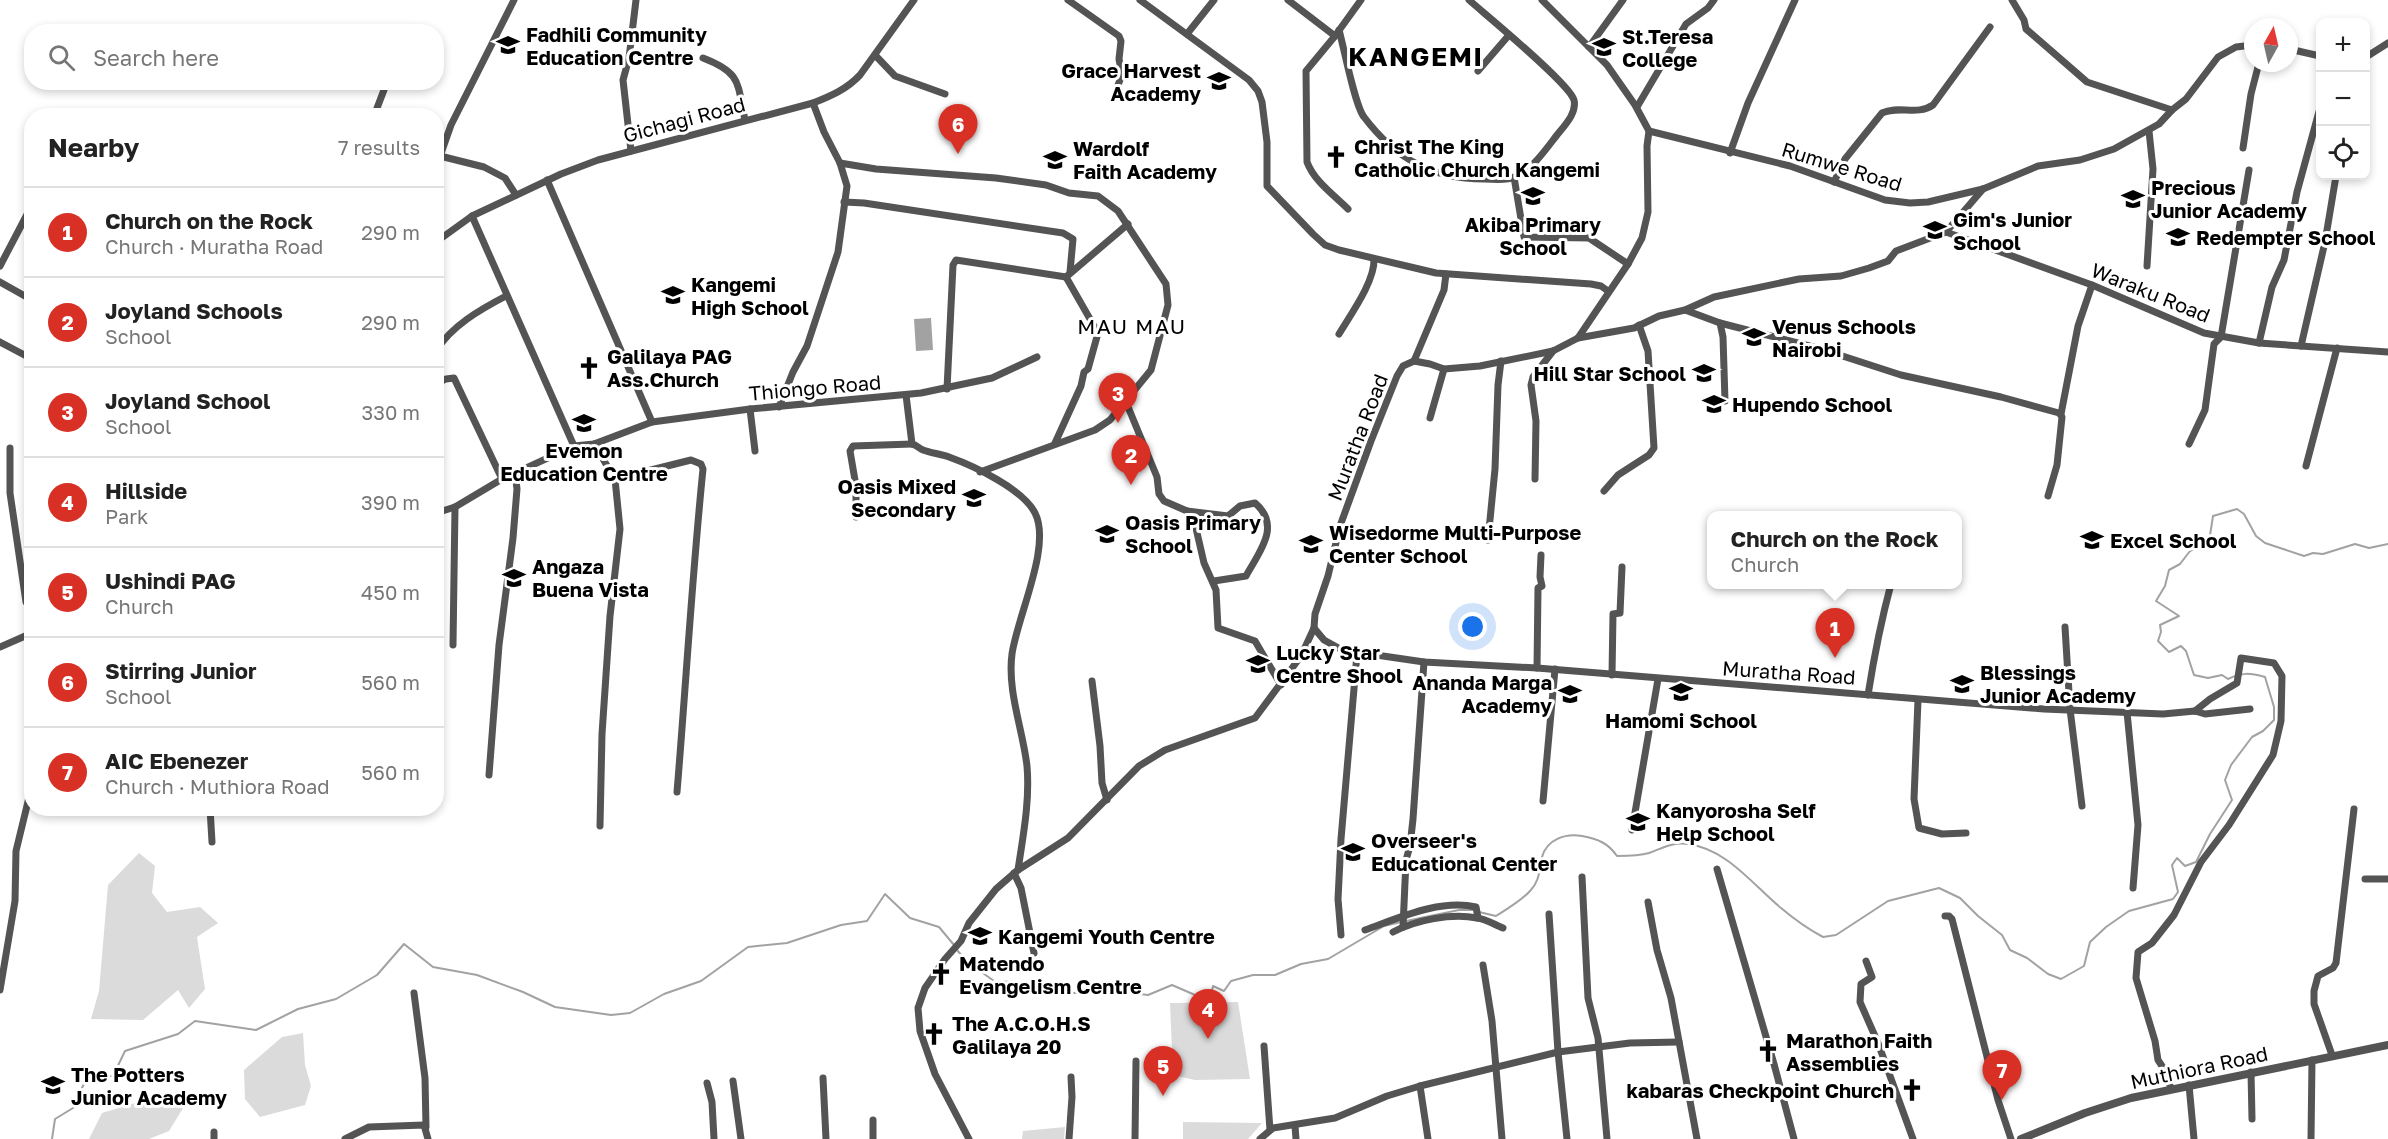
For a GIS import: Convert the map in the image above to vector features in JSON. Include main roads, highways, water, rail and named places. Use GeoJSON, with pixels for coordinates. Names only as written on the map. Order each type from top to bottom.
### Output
{"type":"FeatureCollection","features":[{"type":"Feature","properties":{"kind":"waterway"},"geometry":{"type":"LineString","coordinates":[[1479,912],[1496,916],[1526,895],[1537,879],[1544,851],[1553,842],[1570,835],[1598,840],[1617,856],[1641,855],[1672,845],[1688,844],[1702,847],[1727,860],[1786,912],[1823,937],[1836,935],[1888,901],[1939,888],[1960,898],[2002,935],[2010,950],[2027,958],[2048,974],[2061,979],[2084,966],[2090,942],[2106,927],[2129,911],[2173,899],[2178,892],[2172,865],[2177,858],[2185,866],[2196,862],[2210,834],[2232,800],[2225,780],[2231,765],[2252,737],[2263,731],[2274,720],[2274,707],[2265,677],[2246,674],[2228,679],[2222,675],[2208,678],[2194,675],[2186,651],[2181,646],[2169,652],[2158,641],[2161,632],[2160,625],[2179,616],[2156,601],[2165,586],[2169,570],[2180,564],[2190,551],[2209,542],[2213,516],[2237,509],[2244,514],[2256,536],[2265,543],[2304,556],[2313,553],[2323,554],[2355,544],[2369,548],[2388,544]]}},
{"type":"Feature","properties":{"kind":"waterway"},"geometry":{"type":"LineString","coordinates":[[52,1139],[55,1119],[73,1108],[87,1077],[113,1076],[125,1051],[178,1034],[195,1021],[256,1030],[298,1009],[336,999],[377,975],[404,944],[433,967],[477,975],[555,1007],[611,1015],[630,1013],[664,994],[701,981],[748,947],[787,943],[841,925],[867,921],[885,894],[910,918],[939,927],[954,945]]}},
{"type":"Feature","properties":{"kind":"waterway"},"geometry":{"type":"LineString","coordinates":[[1406,921],[1459,910],[1474,910]]}},
{"type":"Feature","properties":{"kind":"waterway"},"geometry":{"type":"LineString","coordinates":[[957,950],[966,961],[994,981],[1011,982],[1054,993],[1109,990],[1148,995],[1172,985],[1202,998],[1211,996],[1213,986],[1224,991],[1231,981],[1253,975],[1275,975],[1301,964],[1328,959],[1384,926],[1401,922]]}},
{"type":"Feature","properties":{"kind":"place","name":"Fadhili Community Education Centre"},"geometry":{"type":"Point","coordinates":[508,45]}},
{"type":"Feature","properties":{"kind":"place","name":"St.Teresa College"},"geometry":{"type":"Point","coordinates":[1604,47]}},
{"type":"Feature","properties":{"kind":"place","name":"Grace Harvest Academy"},"geometry":{"type":"Point","coordinates":[1219,81]}},
{"type":"Feature","properties":{"kind":"place","name":"Stirring Junior"},"geometry":{"type":"Point","coordinates":[958,154]}},
{"type":"Feature","properties":{"kind":"place","name":"Christ The King Catholic Church Kangemi"},"geometry":{"type":"Point","coordinates":[1336,157]}},
{"type":"Feature","properties":{"kind":"place","name":"Wardolf Faith Academy"},"geometry":{"type":"Point","coordinates":[1055,160]}},
{"type":"Feature","properties":{"kind":"place","name":"Akiba Primary School"},"geometry":{"type":"Point","coordinates":[1533,196]}},
{"type":"Feature","properties":{"kind":"place","name":"Precious Junior Academy"},"geometry":{"type":"Point","coordinates":[2133,199]}},
{"type":"Feature","properties":{"kind":"place","name":"Gim's Junior School"},"geometry":{"type":"Point","coordinates":[1935,230]}},
{"type":"Feature","properties":{"kind":"place","name":"Redempter School"},"geometry":{"type":"Point","coordinates":[2178,237]}},
{"type":"Feature","properties":{"kind":"place","name":"Kangemi High School"},"geometry":{"type":"Point","coordinates":[673,295]}},
{"type":"Feature","properties":{"kind":"place","name":"Venus Schools Nairobi"},"geometry":{"type":"Point","coordinates":[1754,337]}},
{"type":"Feature","properties":{"kind":"place","name":"Galilaya PAG Ass.Church"},"geometry":{"type":"Point","coordinates":[589,368]}},
{"type":"Feature","properties":{"kind":"place","name":"Hill Star School"},"geometry":{"type":"Point","coordinates":[1704,373]}},
{"type":"Feature","properties":{"kind":"place","name":"Hupendo School"},"geometry":{"type":"Point","coordinates":[1714,404]}},
{"type":"Feature","properties":{"kind":"place","name":"Evemon Education Centre"},"geometry":{"type":"Point","coordinates":[584,423]}},
{"type":"Feature","properties":{"kind":"place","name":"Joyland School"},"geometry":{"type":"Point","coordinates":[1118,423]}},
{"type":"Feature","properties":{"kind":"place","name":"Joyland Schools"},"geometry":{"type":"Point","coordinates":[1131,485]}},
{"type":"Feature","properties":{"kind":"place","name":"Oasis Mixed Secondary"},"geometry":{"type":"Point","coordinates":[974,498]}},
{"type":"Feature","properties":{"kind":"place","name":"Oasis Primary School"},"geometry":{"type":"Point","coordinates":[1107,534]}},
{"type":"Feature","properties":{"kind":"place","name":"Excel School"},"geometry":{"type":"Point","coordinates":[2092,540]}},
{"type":"Feature","properties":{"kind":"place","name":"Wisedorme Multi-Purpose Center School"},"geometry":{"type":"Point","coordinates":[1311,544]}},
{"type":"Feature","properties":{"kind":"place","name":"Angaza Buena Vista"},"geometry":{"type":"Point","coordinates":[514,578]}},
{"type":"Feature","properties":{"kind":"place","name":"Church on the Rock"},"geometry":{"type":"Point","coordinates":[1835,658]}},
{"type":"Feature","properties":{"kind":"place","name":"Lucky Star Centre Shool"},"geometry":{"type":"Point","coordinates":[1258,664]}},
{"type":"Feature","properties":{"kind":"place","name":"Blessings Junior Academy"},"geometry":{"type":"Point","coordinates":[1962,684]}},
{"type":"Feature","properties":{"kind":"place","name":"Hamomi School"},"geometry":{"type":"Point","coordinates":[1681,692]}},
{"type":"Feature","properties":{"kind":"place","name":"Ananda Marga Academy"},"geometry":{"type":"Point","coordinates":[1570,694]}},
{"type":"Feature","properties":{"kind":"place","name":"Kanyorosha Self Help School"},"geometry":{"type":"Point","coordinates":[1638,822]}},
{"type":"Feature","properties":{"kind":"place","name":"Overseer's Educational Center"},"geometry":{"type":"Point","coordinates":[1353,852]}},
{"type":"Feature","properties":{"kind":"place","name":"Kangemi Youth Centre"},"geometry":{"type":"Point","coordinates":[980,936]}},
{"type":"Feature","properties":{"kind":"place","name":"Matendo Evangelism Centre"},"geometry":{"type":"Point","coordinates":[941,974]}},
{"type":"Feature","properties":{"kind":"place","name":"The A.C.O.H.S Galilaya 20"},"geometry":{"type":"Point","coordinates":[934,1034]}},
{"type":"Feature","properties":{"kind":"place","name":"Hillside"},"geometry":{"type":"Point","coordinates":[1208,1039]}},
{"type":"Feature","properties":{"kind":"place","name":"Marathon Faith Assemblies"},"geometry":{"type":"Point","coordinates":[1768,1051]}},
{"type":"Feature","properties":{"kind":"place","name":"The Potters Junior Academy"},"geometry":{"type":"Point","coordinates":[53,1085]}},
{"type":"Feature","properties":{"kind":"place","name":"kabaras Checkpoint Church"},"geometry":{"type":"Point","coordinates":[1912,1090]}},
{"type":"Feature","properties":{"kind":"place","name":"Ushindi PAG"},"geometry":{"type":"Point","coordinates":[1163,1096]}},
{"type":"Feature","properties":{"kind":"place","name":"AIC Ebenezer"},"geometry":{"type":"Point","coordinates":[2002,1100]}},
{"type":"Feature","properties":{"kind":"district","name":"KANGEMI"},"geometry":{"type":"Point","coordinates":[1416,56]}},
{"type":"Feature","properties":{"kind":"district","name":"MAU MAU"},"geometry":{"type":"Point","coordinates":[1132,326]}}]}
